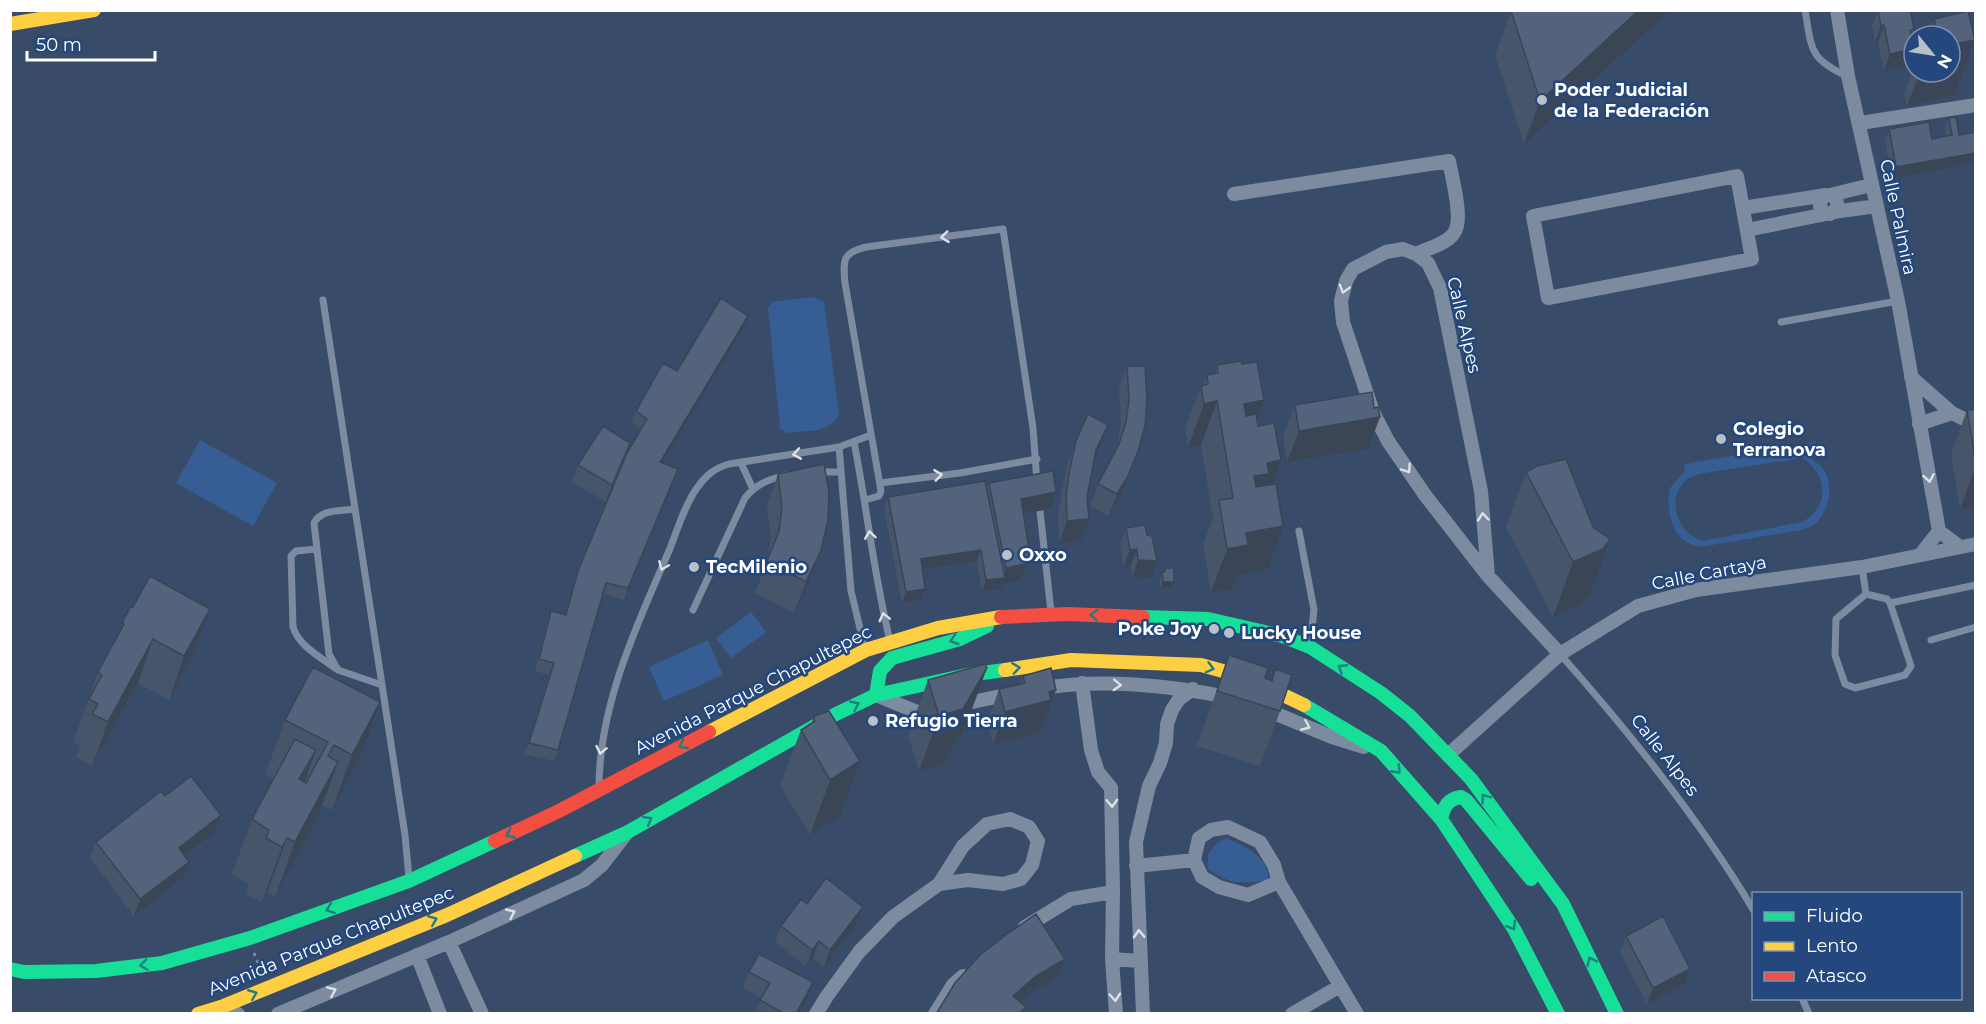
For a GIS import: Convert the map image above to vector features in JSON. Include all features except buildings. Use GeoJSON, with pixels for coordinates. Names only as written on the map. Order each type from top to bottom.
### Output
{"type":"FeatureCollection","features":[{"type":"Feature","properties":{"kind":"main road"},"geometry":{"type":"LineString","coordinates":[[10,24],[94,10]]}},
{"type":"Feature","properties":{"kind":"main road"},"geometry":{"type":"LineString","coordinates":[[876,695],[880,671],[892,658],[960,639],[1008,616]]}},
{"type":"Feature","properties":{"kind":"main road","name":"Avenida Parque Chapultepec"},"geometry":{"type":"LineString","coordinates":[[10,969],[24,972],[96,971],[162,963],[250,938],[409,881],[559,811],[866,650],[890,641],[938,628],[1008,616],[1208,619],[1282,636],[1310,647],[1410,716],[1471,779],[1563,903],[1617,1014]]}},
{"type":"Feature","properties":{"kind":"main road","name":"Avenida Parque Chapultepec"},"geometry":{"type":"LineString","coordinates":[[198,1014],[221,1007],[447,915],[626,833],[836,714],[876,695],[967,675],[1071,660],[1201,665],[1245,677],[1292,698],[1381,751],[1441,819],[1514,928],[1558,1014]]}},
{"type":"Feature","properties":{"kind":"main road"},"geometry":{"type":"LineString","coordinates":[[1441,819],[1444,805],[1448,800],[1461,797],[1466,800],[1532,881],[1563,903]]}},
{"type":"Feature","properties":{"kind":"street","name":"Calle Palmira"},"geometry":{"type":"LineString","coordinates":[[1837,10],[1848,76],[1898,301],[1911,377]]}},
{"type":"Feature","properties":{"kind":"street"},"geometry":{"type":"LineString","coordinates":[[1860,123],[1976,105]]}},
{"type":"Feature","properties":{"kind":"street"},"geometry":{"type":"LineString","coordinates":[[1234,194],[1449,161],[1458,219],[1455,232],[1444,242],[1416,254]]}},
{"type":"Feature","properties":{"kind":"street"},"geometry":{"type":"LineString","coordinates":[[1737,176],[1743,208],[1752,259],[1548,298],[1533,216],[1737,176]]}},
{"type":"Feature","properties":{"kind":"street"},"geometry":{"type":"LineString","coordinates":[[1743,208],[1828,195],[1872,185]]}},
{"type":"Feature","properties":{"kind":"street"},"geometry":{"type":"LineString","coordinates":[[1828,195],[1836,199],[1838,203],[1830,213]]}},
{"type":"Feature","properties":{"kind":"street"},"geometry":{"type":"LineString","coordinates":[[1747,230],[1877,206]]}},
{"type":"Feature","properties":{"kind":"street","name":"Calle Alpes"},"geometry":{"type":"LineString","coordinates":[[1488,576],[1480,491],[1440,288],[1428,263],[1416,254],[1402,249],[1386,252],[1353,269],[1346,280],[1341,301],[1343,322],[1373,412],[1388,441],[1425,495],[1488,576],[1560,654]]}},
{"type":"Feature","properties":{"kind":"street"},"geometry":{"type":"LineString","coordinates":[[1911,377],[1952,413],[1976,425]]}},
{"type":"Feature","properties":{"kind":"street"},"geometry":{"type":"LineString","coordinates":[[1911,377],[1939,531],[1960,546]]}},
{"type":"Feature","properties":{"kind":"street"},"geometry":{"type":"LineString","coordinates":[[1919,424],[1952,413]]}},
{"type":"Feature","properties":{"kind":"street"},"geometry":{"type":"LineString","coordinates":[[1920,555],[1939,531]]}},
{"type":"Feature","properties":{"kind":"street","name":"Calle Cartaya"},"geometry":{"type":"LineString","coordinates":[[1448,755],[1560,654],[1638,606],[1696,590],[1862,567],[1976,544]]}},
{"type":"Feature","properties":{"kind":"street"},"geometry":{"type":"LineString","coordinates":[[876,695],[922,714],[1008,694],[1082,683],[1193,689],[1246,701],[1332,737],[1381,751]]}},
{"type":"Feature","properties":{"kind":"street"},"geometry":{"type":"LineString","coordinates":[[1082,683],[1090,750],[1098,772],[1111,788],[1112,959],[1116,1014]]}},
{"type":"Feature","properties":{"kind":"street"},"geometry":{"type":"LineString","coordinates":[[1143,1014],[1139,961],[1136,842],[1149,786],[1166,743],[1167,724],[1172,710],[1179,699],[1193,689]]}},
{"type":"Feature","properties":{"kind":"street"},"geometry":{"type":"LineString","coordinates":[[816,1014],[859,952],[893,917],[939,884],[963,846],[987,824],[1010,819],[1029,827],[1038,841],[1032,866],[1021,879],[1003,884],[968,880],[939,884]]}},
{"type":"Feature","properties":{"kind":"street"},"geometry":{"type":"LineString","coordinates":[[1279,882],[1248,895],[1219,887],[1202,877],[1194,860],[1199,838],[1212,830],[1228,826],[1260,842],[1274,865],[1279,882],[1357,1014]]}},
{"type":"Feature","properties":{"kind":"street"},"geometry":{"type":"LineString","coordinates":[[278,1014],[449,942],[584,880],[602,865],[626,833]]}},
{"type":"Feature","properties":{"kind":"street"},"geometry":{"type":"LineString","coordinates":[[1113,842],[1136,842]]}},
{"type":"Feature","properties":{"kind":"street"},"geometry":{"type":"LineString","coordinates":[[1136,866],[1194,860]]}},
{"type":"Feature","properties":{"kind":"street"},"geometry":{"type":"LineString","coordinates":[[1016,932],[1071,899],[1113,892]]}},
{"type":"Feature","properties":{"kind":"street"},"geometry":{"type":"LineString","coordinates":[[449,942],[482,1014]]}},
{"type":"Feature","properties":{"kind":"street"},"geometry":{"type":"LineString","coordinates":[[417,955],[440,1014]]}},
{"type":"Feature","properties":{"kind":"street"},"geometry":{"type":"LineString","coordinates":[[1112,959],[1139,961]]}},
{"type":"Feature","properties":{"kind":"street"},"geometry":{"type":"LineString","coordinates":[[935,1014],[953,985],[971,969]]}},
{"type":"Feature","properties":{"kind":"street"},"geometry":{"type":"LineString","coordinates":[[1292,1014],[1340,986]]}},
{"type":"Feature","properties":{"kind":"street"},"geometry":{"type":"LineString","coordinates":[[221,1007],[238,1014]]}},
{"type":"Feature","properties":{"kind":"lane"},"geometry":{"type":"LineString","coordinates":[[1805,10],[1813,53],[1830,68],[1848,76]]}},
{"type":"Feature","properties":{"kind":"lane"},"geometry":{"type":"LineString","coordinates":[[865,500],[879,496],[881,491],[845,283],[843,262],[846,256],[854,250],[866,247],[1003,230],[1037,459],[1037,489]]}},
{"type":"Feature","properties":{"kind":"lane"},"geometry":{"type":"LineString","coordinates":[[323,300],[405,835],[409,881]]}},
{"type":"Feature","properties":{"kind":"lane"},"geometry":{"type":"LineString","coordinates":[[1781,322],[1898,301]]}},
{"type":"Feature","properties":{"kind":"lane"},"geometry":{"type":"LineString","coordinates":[[599,789],[599,762],[610,708],[633,634],[682,520],[696,490],[705,478],[716,468],[729,464],[839,447],[871,435]]}},
{"type":"Feature","properties":{"kind":"lane"},"geometry":{"type":"LineString","coordinates":[[854,442],[878,593],[890,641]]}},
{"type":"Feature","properties":{"kind":"lane"},"geometry":{"type":"LineString","coordinates":[[839,447],[851,591],[866,650]]}},
{"type":"Feature","properties":{"kind":"lane"},"geometry":{"type":"LineString","coordinates":[[880,483],[960,473],[1037,459]]}},
{"type":"Feature","properties":{"kind":"lane"},"geometry":{"type":"LineString","coordinates":[[741,463],[753,489]]}},
{"type":"Feature","properties":{"kind":"lane"},"geometry":{"type":"LineString","coordinates":[[693,610],[745,498],[763,481],[797,472]]}},
{"type":"Feature","properties":{"kind":"lane"},"geometry":{"type":"LineString","coordinates":[[812,472],[841,472]]}},
{"type":"Feature","properties":{"kind":"lane"},"geometry":{"type":"LineString","coordinates":[[338,670],[329,654],[314,523],[317,517],[323,514],[355,509]]}},
{"type":"Feature","properties":{"kind":"lane"},"geometry":{"type":"LineString","coordinates":[[1040,511],[1051,615]]}},
{"type":"Feature","properties":{"kind":"lane"},"geometry":{"type":"LineString","coordinates":[[1299,531],[1314,610],[1310,647]]}},
{"type":"Feature","properties":{"kind":"lane"},"geometry":{"type":"LineString","coordinates":[[317,549],[296,550],[291,556],[293,627],[296,637],[338,670],[382,685]]}},
{"type":"Feature","properties":{"kind":"lane"},"geometry":{"type":"LineString","coordinates":[[1862,567],[1866,594]]}},
{"type":"Feature","properties":{"kind":"lane"},"geometry":{"type":"LineString","coordinates":[[1890,603],[1976,585]]}},
{"type":"Feature","properties":{"kind":"lane"},"geometry":{"type":"LineString","coordinates":[[1866,594],[1887,599],[1890,603],[1911,666],[1905,675],[1855,688],[1845,684],[1835,655],[1836,619],[1866,594]]}},
{"type":"Feature","properties":{"kind":"lane"},"geometry":{"type":"LineString","coordinates":[[1931,640],[1976,627]]}},
{"type":"Feature","properties":{"kind":"lane","name":"Calle Alpes"},"geometry":{"type":"LineString","coordinates":[[1560,654],[1642,752],[1728,868],[1752,908]]}},
{"type":"Feature","properties":{"kind":"lane"},"geometry":{"type":"LineString","coordinates":[[1802,1000],[1809,1014]]}},
{"type":"Feature","properties":{"kind":"shaded area"},"geometry":{"type":"Polygon","coordinates":[[[812,297],[824,302],[839,413],[831,425],[824,428],[787,433],[780,428],[768,308],[772,302],[812,297]]]}},
{"type":"Feature","properties":{"kind":"shaded area"},"geometry":{"type":"Polygon","coordinates":[[[200,440],[277,483],[253,526],[176,483],[200,440]]]}},
{"type":"Feature","properties":{"kind":"shaded area"},"geometry":{"type":"Polygon","coordinates":[[[1816,442],[1819,455],[1809,457],[1821,466],[1827,476],[1829,491],[1827,506],[1815,524],[1801,530],[1700,547],[1682,539],[1676,532],[1670,517],[1668,501],[1670,488],[1685,471],[1684,464],[1816,442]],[[1803,458],[1698,474],[1686,480],[1679,489],[1676,507],[1681,524],[1687,531],[1703,541],[1802,522],[1811,516],[1821,500],[1821,482],[1811,465],[1803,458]]]}},
{"type":"Feature","properties":{"kind":"shaded area"},"geometry":{"type":"Polygon","coordinates":[[[751,612],[766,632],[731,658],[716,638],[751,612]]]}},
{"type":"Feature","properties":{"kind":"shaded area"},"geometry":{"type":"Polygon","coordinates":[[[708,640],[723,675],[664,701],[649,667],[708,640]]]}},
{"type":"Feature","properties":{"kind":"shaded area"},"geometry":{"type":"Polygon","coordinates":[[[1227,838],[1255,853],[1265,865],[1269,880],[1230,881],[1208,869],[1208,854],[1218,842],[1227,838]]]}},
{"type":"Feature","properties":{"kind":"traffic: fast"},"geometry":{"type":"LineString","coordinates":[[1143,617],[1208,619],[1282,636],[1310,647],[1381,693],[1410,716],[1471,779],[1563,904],[1617,1014]]}},
{"type":"Feature","properties":{"kind":"traffic: fast"},"geometry":{"type":"LineString","coordinates":[[876,695],[880,671],[892,658],[960,639],[987,626]]}},
{"type":"Feature","properties":{"kind":"traffic: fast"},"geometry":{"type":"LineString","coordinates":[[575,856],[626,833],[836,714],[876,695],[967,675],[1005,670]]}},
{"type":"Feature","properties":{"kind":"traffic: fast"},"geometry":{"type":"LineString","coordinates":[[1304,705],[1381,751],[1441,819],[1514,929],[1558,1014]]}},
{"type":"Feature","properties":{"kind":"traffic: fast"},"geometry":{"type":"LineString","coordinates":[[1441,819],[1449,802],[1461,797],[1466,800],[1531,879]]}},
{"type":"Feature","properties":{"kind":"traffic: fast"},"geometry":{"type":"LineString","coordinates":[[10,969],[24,972],[96,971],[162,963],[250,938],[409,881],[495,841]]}},
{"type":"Feature","properties":{"kind":"traffic: slow"},"geometry":{"type":"LineString","coordinates":[[10,24],[94,10]]}},
{"type":"Feature","properties":{"kind":"traffic: slow"},"geometry":{"type":"LineString","coordinates":[[709,732],[866,650],[938,628],[1001,617]]}},
{"type":"Feature","properties":{"kind":"traffic: slow"},"geometry":{"type":"LineString","coordinates":[[1005,670],[1071,660],[1201,665],[1245,677],[1304,705]]}},
{"type":"Feature","properties":{"kind":"traffic: slow"},"geometry":{"type":"LineString","coordinates":[[198,1014],[221,1007],[447,915],[575,856]]}},
{"type":"Feature","properties":{"kind":"traffic: jam"},"geometry":{"type":"LineString","coordinates":[[1001,617],[1067,614],[1143,617]]}},
{"type":"Feature","properties":{"kind":"traffic: jam"},"geometry":{"type":"LineString","coordinates":[[495,841],[559,811],[709,732]]}},
{"type":"Feature","properties":{"kind":"place","name":"Poder Judicial de la Federación"},"geometry":{"type":"Point","coordinates":[1542,100]}},
{"type":"Feature","properties":{"kind":"place","name":"Colegio Terranova"},"geometry":{"type":"Point","coordinates":[1721,439]}},
{"type":"Feature","properties":{"kind":"place","name":"Oxxo"},"geometry":{"type":"Point","coordinates":[1007,555]}},
{"type":"Feature","properties":{"kind":"place","name":"TecMilenio"},"geometry":{"type":"Point","coordinates":[694,567]}},
{"type":"Feature","properties":{"kind":"place","name":"Poke Joy"},"geometry":{"type":"Point","coordinates":[1214,629]}},
{"type":"Feature","properties":{"kind":"place","name":"Lucky House"},"geometry":{"type":"Point","coordinates":[1229,633]}},
{"type":"Feature","properties":{"kind":"place","name":"Refugio Tierra"},"geometry":{"type":"Point","coordinates":[873,721]}}]}
